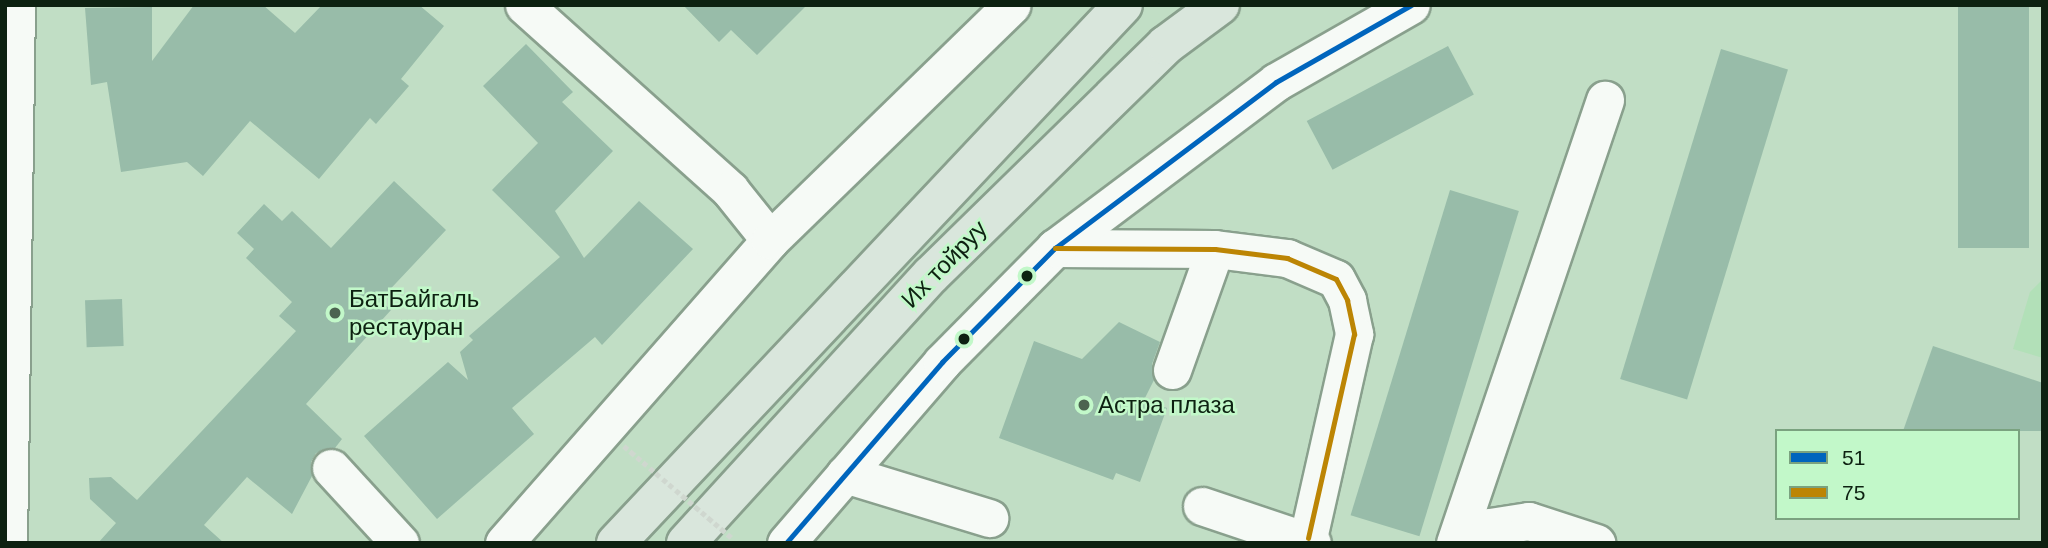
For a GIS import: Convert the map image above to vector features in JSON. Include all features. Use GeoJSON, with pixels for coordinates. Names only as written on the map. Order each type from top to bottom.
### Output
{"type":"FeatureCollection","features":[{"type":"Feature","properties":{"kind":"main road","name":"Их тойруу"},"geometry":{"type":"LineString","coordinates":[[616,543],[1123,5]]}},
{"type":"Feature","properties":{"kind":"main road","name":"Их тойруу"},"geometry":{"type":"LineString","coordinates":[[686,543],[931,275],[1166,45],[1220,5]]}},
{"type":"Feature","properties":{"kind":"street"},"geometry":{"type":"LineString","coordinates":[[8,543],[16,5]]}},
{"type":"Feature","properties":{"kind":"street"},"geometry":{"type":"LineString","coordinates":[[524,5],[730,190],[770,240]]}},
{"type":"Feature","properties":{"kind":"street"},"geometry":{"type":"LineString","coordinates":[[504,543],[770,240],[1012,5]]}},
{"type":"Feature","properties":{"kind":"street"},"geometry":{"type":"LineString","coordinates":[[786,543],[952,352],[1055,248],[1276,82],[1411,5]]}},
{"type":"Feature","properties":{"kind":"street"},"geometry":{"type":"LineString","coordinates":[[1455,543],[1605,100]]}},
{"type":"Feature","properties":{"kind":"street"},"geometry":{"type":"LineString","coordinates":[[1055,248],[1215,249],[1287,258],[1336,279],[1347,300],[1354,334],[1310,540],[1202,506]]}},
{"type":"Feature","properties":{"kind":"street"},"geometry":{"type":"LineString","coordinates":[[1172,370],[1215,249]]}},
{"type":"Feature","properties":{"kind":"street"},"geometry":{"type":"LineString","coordinates":[[331,468],[400,543]]}},
{"type":"Feature","properties":{"kind":"street"},"geometry":{"type":"LineString","coordinates":[[845,474],[989,518]]}},
{"type":"Feature","properties":{"kind":"street"},"geometry":{"type":"LineString","coordinates":[[1463,543],[1490,527],[1529,521],[1596,543]]}},
{"type":"Feature","properties":{"kind":"path"},"geometry":{"type":"LineString","coordinates":[[624,446],[732,538]]}},
{"type":"Feature","properties":{"kind":"shaded area"},"geometry":{"type":"Polygon","coordinates":[[[2043,279],[2043,358],[2013,349],[2030,292],[2043,279]]]}},
{"type":"Feature","properties":{"kind":"building"},"geometry":{"type":"Polygon","coordinates":[[[194,5],[263,5],[295,33],[322,5],[419,5],[444,26],[401,79],[409,86],[376,124],[370,118],[319,179],[250,121],[203,176],[187,162],[121,172],[107,82],[91,85],[85,8],[152,7],[152,61],[194,5]]]}},
{"type":"Feature","properties":{"kind":"building"},"geometry":{"type":"Polygon","coordinates":[[[683,5],[807,5],[757,55],[731,30],[719,42],[683,5]]]}},
{"type":"Feature","properties":{"kind":"building"},"geometry":{"type":"Polygon","coordinates":[[[1958,5],[2029,5],[2029,248],[1958,248],[1958,5]]]}},
{"type":"Feature","properties":{"kind":"building"},"geometry":{"type":"Polygon","coordinates":[[[526,44],[573,92],[562,102],[613,151],[555,211],[584,258],[639,201],[693,249],[602,345],[595,337],[512,408],[534,434],[437,519],[364,436],[448,362],[468,380],[460,352],[473,340],[469,336],[560,257],[492,190],[538,143],[483,86],[526,44]]]}},
{"type":"Feature","properties":{"kind":"building"},"geometry":{"type":"Polygon","coordinates":[[[1448,46],[1474,95],[1333,170],[1307,121],[1448,46]]]}},
{"type":"Feature","properties":{"kind":"building"},"geometry":{"type":"Polygon","coordinates":[[[1721,49],[1788,69],[1687,399],[1620,379],[1721,49]]]}},
{"type":"Feature","properties":{"kind":"building"},"geometry":{"type":"Polygon","coordinates":[[[394,181],[446,230],[380,300],[391,310],[306,404],[342,439],[335,448],[316,453],[311,462],[312,476],[292,514],[247,477],[204,525],[224,543],[98,543],[116,523],[90,499],[89,478],[111,477],[137,500],[296,331],[279,316],[292,302],[246,258],[254,249],[237,233],[264,204],[282,221],[292,211],[331,248],[394,181]]]}},
{"type":"Feature","properties":{"kind":"building"},"geometry":{"type":"Polygon","coordinates":[[[1450,190],[1519,211],[1419,536],[1351,515],[1450,190]]]}},
{"type":"Feature","properties":{"kind":"building"},"geometry":{"type":"Polygon","coordinates":[[[122,299],[124,346],[87,347],[85,300],[122,299]]]}},
{"type":"Feature","properties":{"kind":"building","name":"Астра плаза"},"geometry":{"type":"Polygon","coordinates":[[[1119,322],[1160,342],[1152,364],[1154,380],[1144,400],[1167,408],[1140,482],[1116,473],[1113,480],[999,438],[1034,341],[1082,359],[1119,322]]]}},
{"type":"Feature","properties":{"kind":"building"},"geometry":{"type":"Polygon","coordinates":[[[1933,346],[2043,383],[2043,431],[1904,429],[1933,346]]]}},
{"type":"Feature","properties":{"kind":"transit line","name":"51"},"geometry":{"type":"LineString","coordinates":[[786,543],[942,362],[1055,248],[1276,82],[1411,5]]}},
{"type":"Feature","properties":{"kind":"transit line","name":"75"},"geometry":{"type":"LineString","coordinates":[[1055,248],[1215,249],[1287,258],[1336,279],[1347,300],[1354,334],[1308,538]]}},
{"type":"Feature","properties":{"kind":"place","name":"БатБайгаль рестауран"},"geometry":{"type":"Point","coordinates":[335,313]}},
{"type":"Feature","properties":{"kind":"place","name":"Астра плаза"},"geometry":{"type":"Point","coordinates":[1084,405]}}]}
